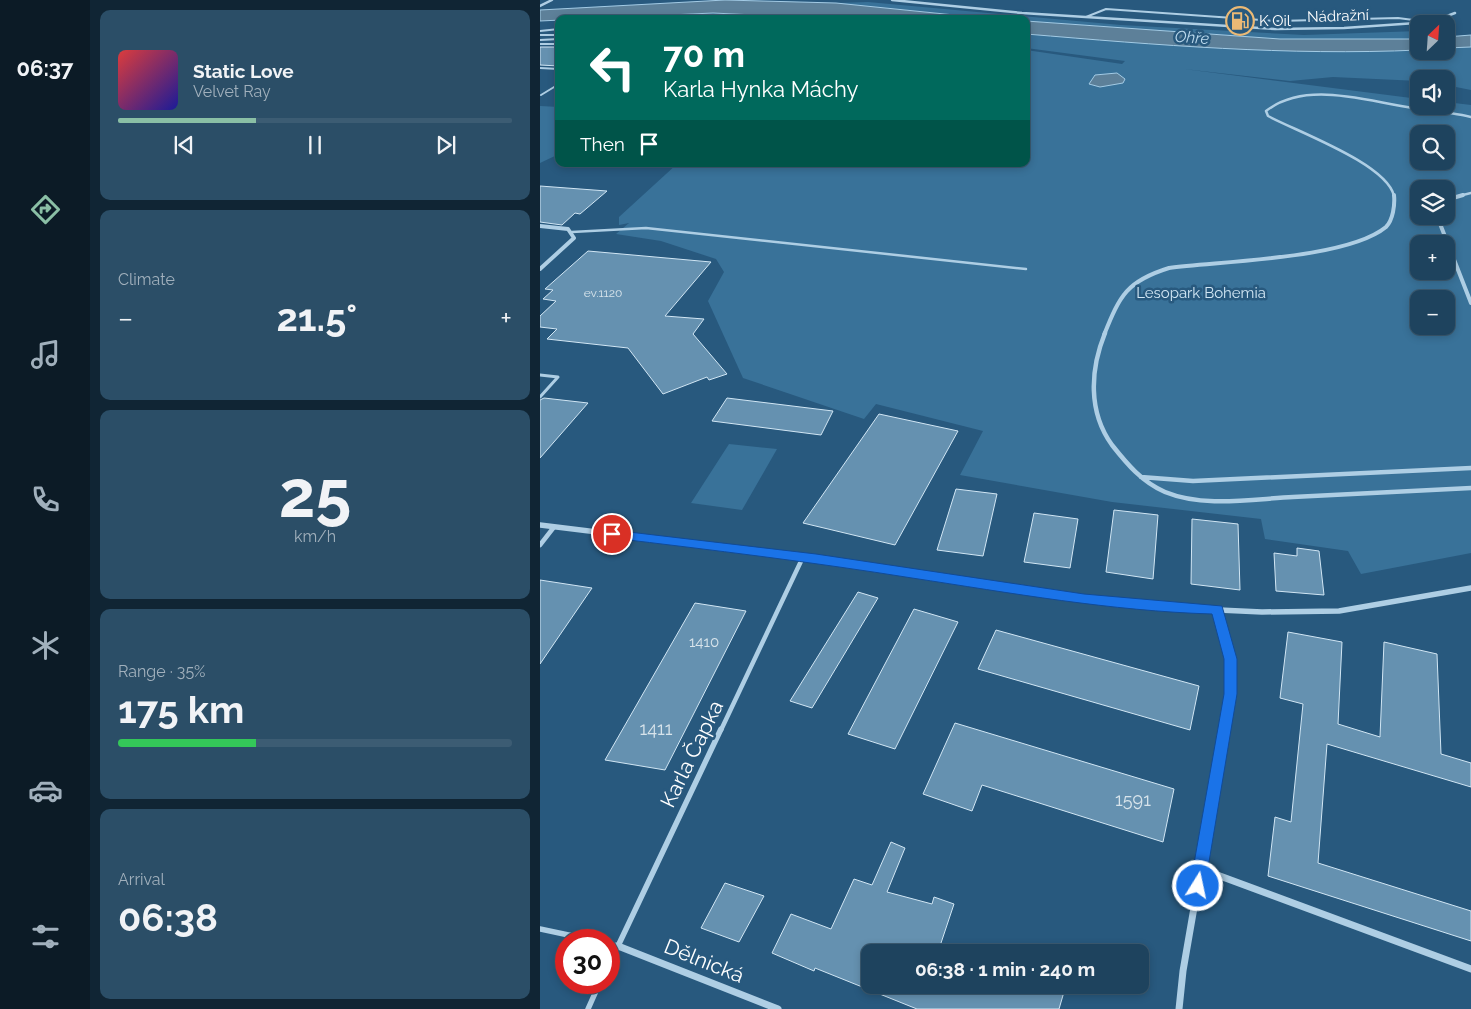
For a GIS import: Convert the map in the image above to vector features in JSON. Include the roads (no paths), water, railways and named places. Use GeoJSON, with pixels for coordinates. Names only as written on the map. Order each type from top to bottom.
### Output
{"type":"FeatureCollection","features":[{"type":"Feature","properties":{"kind":"street"},"geometry":{"type":"LineString","coordinates":[[540,6],[552,0]]}},
{"type":"Feature","properties":{"kind":"street","name":"Nádražní"},"geometry":{"type":"LineString","coordinates":[[892,0],[1086,17],[1275,29],[1344,28],[1410,23]]}},
{"type":"Feature","properties":{"kind":"street","name":"Nádražní"},"geometry":{"type":"LineString","coordinates":[[1450,15],[1456,13]]}},
{"type":"Feature","properties":{"kind":"street"},"geometry":{"type":"LineString","coordinates":[[1471,117],[1333,95],[1298,97],[1269,107],[1266,111],[1268,116],[1370,169],[1386,180],[1394,194],[1396,214],[1389,226],[1374,236],[1345,247],[1316,253],[1174,266],[1147,275],[1128,287],[1118,302],[1094,360],[1092,378],[1100,428],[1125,463],[1161,491],[1172,496],[1183,499],[1210,500],[1471,488]]}},
{"type":"Feature","properties":{"kind":"street"},"geometry":{"type":"LineString","coordinates":[[1455,197],[1471,193]]}},
{"type":"Feature","properties":{"kind":"street"},"geometry":{"type":"LineString","coordinates":[[1441,225],[1471,302]]}},
{"type":"Feature","properties":{"kind":"street"},"geometry":{"type":"LineString","coordinates":[[540,226],[560,227],[572,232],[574,238],[540,270]]}},
{"type":"Feature","properties":{"kind":"street"},"geometry":{"type":"LineString","coordinates":[[1140,476],[1193,481],[1471,468]]}},
{"type":"Feature","properties":{"kind":"street"},"geometry":{"type":"LineString","coordinates":[[540,525],[804,557],[1084,599],[1176,608],[1339,611],[1471,588]]}},
{"type":"Feature","properties":{"kind":"street"},"geometry":{"type":"LineString","coordinates":[[1179,1009],[1183,971],[1202,869],[1230,694],[1231,659],[1217,610]]}},
{"type":"Feature","properties":{"kind":"street"},"geometry":{"type":"LineString","coordinates":[[1202,869],[1471,968]]}},
{"type":"Feature","properties":{"kind":"street","name":"Dělnická"},"geometry":{"type":"LineString","coordinates":[[620,947],[778,1009]]}},
{"type":"Feature","properties":{"kind":"lane"},"geometry":{"type":"LineString","coordinates":[[1086,17],[1106,9],[1277,21],[1398,18],[1410,19]]}},
{"type":"Feature","properties":{"kind":"lane"},"geometry":{"type":"LineString","coordinates":[[540,31],[555,30]]}},
{"type":"Feature","properties":{"kind":"lane"},"geometry":{"type":"LineString","coordinates":[[540,35],[555,35]]}},
{"type":"Feature","properties":{"kind":"lane"},"geometry":{"type":"LineString","coordinates":[[540,40],[555,39]]}},
{"type":"Feature","properties":{"kind":"lane"},"geometry":{"type":"LineString","coordinates":[[540,44],[555,44]]}},
{"type":"Feature","properties":{"kind":"lane"},"geometry":{"type":"LineString","coordinates":[[540,68],[555,69]]}},
{"type":"Feature","properties":{"kind":"lane"},"geometry":{"type":"LineString","coordinates":[[541,96],[555,87]]}},
{"type":"Feature","properties":{"kind":"lane"},"geometry":{"type":"LineString","coordinates":[[572,232],[646,228],[1026,269]]}},
{"type":"Feature","properties":{"kind":"lane"},"geometry":{"type":"LineString","coordinates":[[540,375],[558,377],[540,397]]}},
{"type":"Feature","properties":{"kind":"lane"},"geometry":{"type":"LineString","coordinates":[[540,545],[554,527]]}},
{"type":"Feature","properties":{"kind":"lane","name":"Karla Čapka"},"geometry":{"type":"LineString","coordinates":[[620,942],[804,557]]}},
{"type":"Feature","properties":{"kind":"lane"},"geometry":{"type":"LineString","coordinates":[[540,929],[555,932]]}},
{"type":"Feature","properties":{"kind":"lane"},"geometry":{"type":"LineString","coordinates":[[588,1009],[595,994]]}},
{"type":"Feature","properties":{"kind":"water"},"geometry":{"type":"Polygon","coordinates":[[[725,0],[836,3],[954,15],[755,15],[713,13],[555,15],[555,20],[540,21],[540,10],[725,0]]]}},
{"type":"Feature","properties":{"kind":"water","name":"Ohře"},"geometry":{"type":"Polygon","coordinates":[[[1030,21],[1280,39],[1410,39],[1410,50],[1321,52],[1222,48],[1030,34],[1030,21]]]}},
{"type":"Feature","properties":{"kind":"water"},"geometry":{"type":"Polygon","coordinates":[[[1471,35],[1471,47],[1455,48],[1455,36],[1471,35]]]}},
{"type":"Feature","properties":{"kind":"water"},"geometry":{"type":"Polygon","coordinates":[[[1117,73],[1125,79],[1123,83],[1100,87],[1089,84],[1095,75],[1117,73]]]}},
{"type":"Feature","properties":{"kind":"place","name":"K Oil"},"geometry":{"type":"Point","coordinates":[1240,21]}},
{"type":"Feature","properties":{"kind":"park label","name":"Lesopark Bohemia"},"geometry":{"type":"Point","coordinates":[1201,293]}}]}
